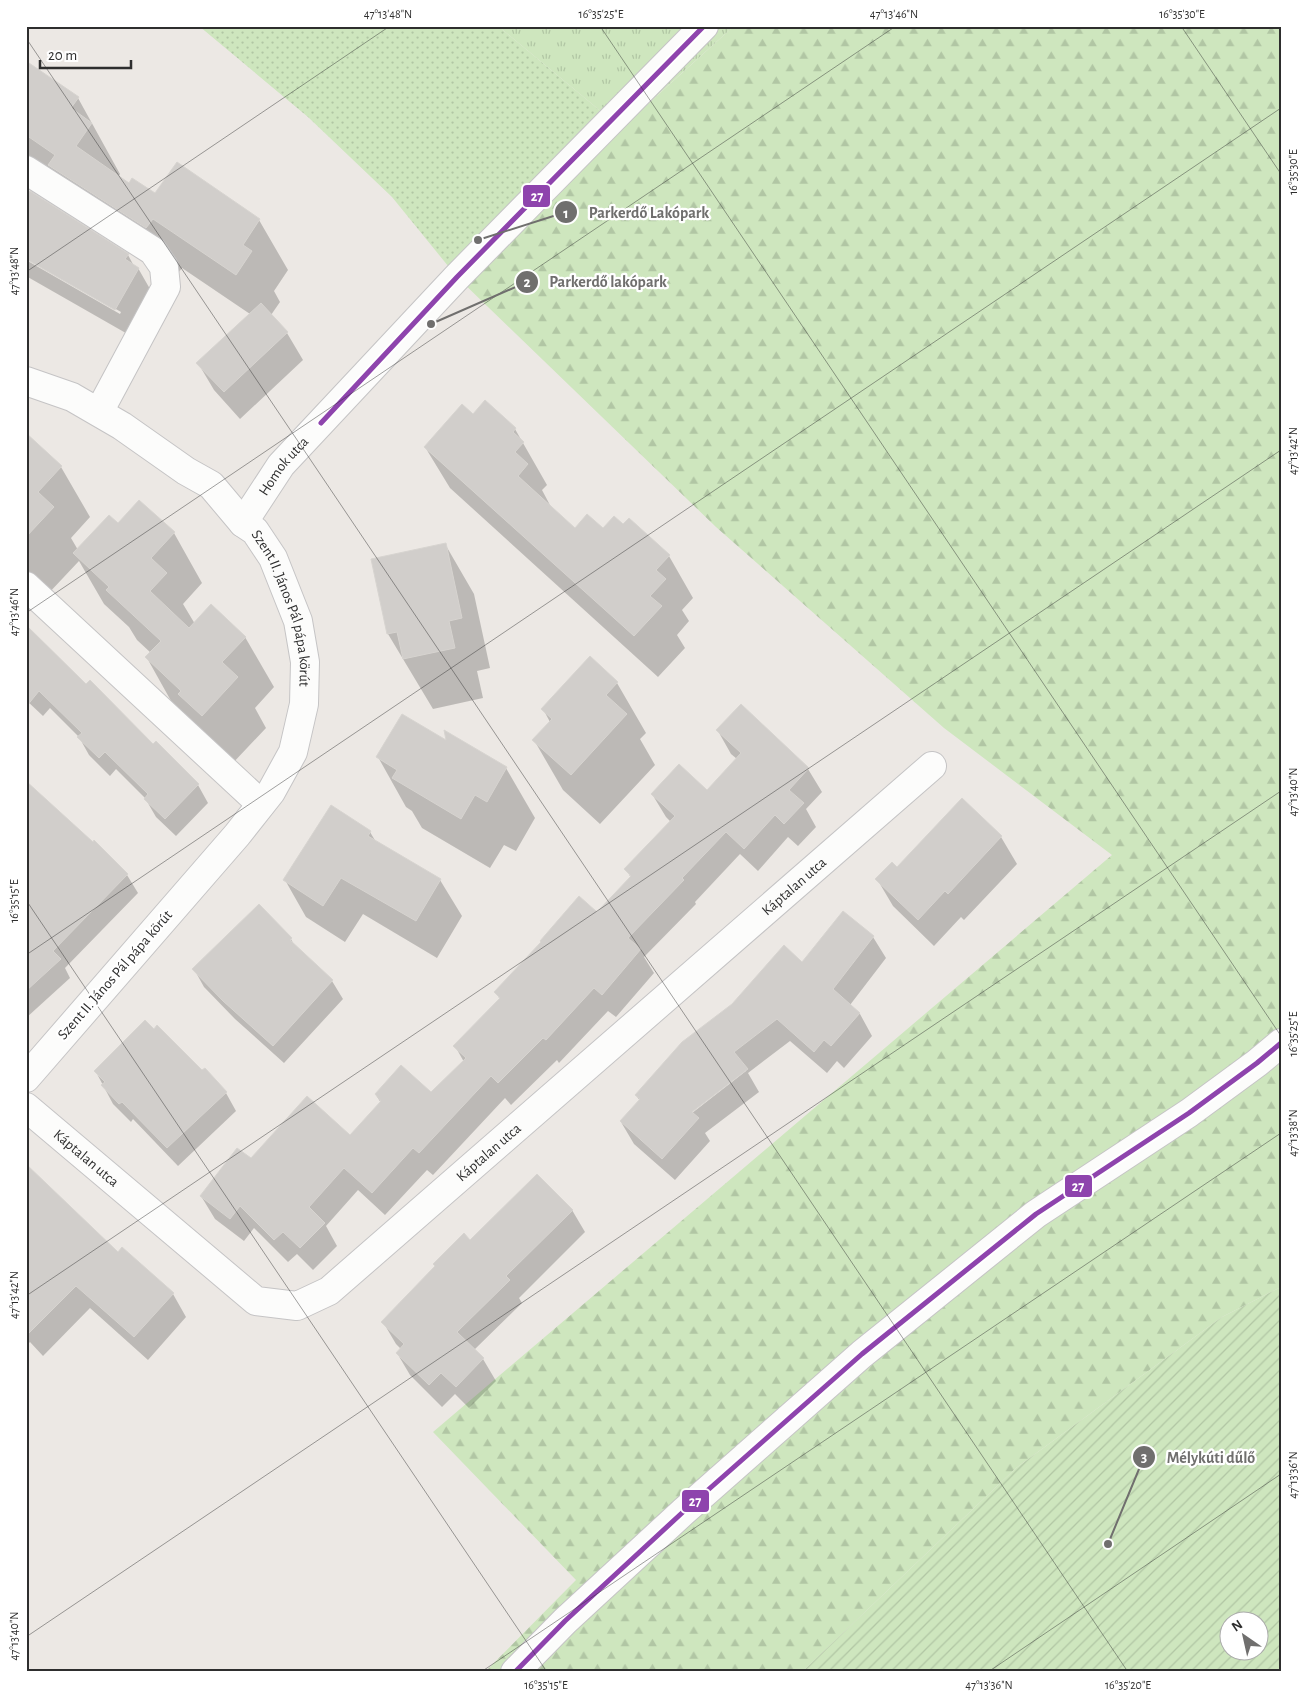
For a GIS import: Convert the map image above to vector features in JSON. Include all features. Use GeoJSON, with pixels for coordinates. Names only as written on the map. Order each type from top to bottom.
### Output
{"type":"FeatureCollection","features":[{"type":"Feature","properties":{"kind":"street","name":"Homok utca"},"geometry":{"type":"LineString","coordinates":[[244,523],[281,465],[457,278],[704,26]]}},
{"type":"Feature","properties":{"kind":"street"},"geometry":{"type":"LineString","coordinates":[[26,170],[153,251],[164,267],[166,288],[98,412]]}},
{"type":"Feature","properties":{"kind":"street","name":"Szent II. János Pál pápa körút"},"geometry":{"type":"LineString","coordinates":[[26,381],[72,397],[122,426],[186,471],[211,485],[244,523],[256,531],[273,558],[298,620],[305,662],[304,704],[293,752],[271,792],[237,835],[26,1078]]}},
{"type":"Feature","properties":{"kind":"street"},"geometry":{"type":"LineString","coordinates":[[26,586],[261,804]]}},
{"type":"Feature","properties":{"kind":"street","name":"Káptalan utca"},"geometry":{"type":"LineString","coordinates":[[26,1107],[256,1301],[297,1306],[330,1291],[932,766]]}},
{"type":"Feature","properties":{"kind":"street"},"geometry":{"type":"LineString","coordinates":[[515,1672],[565,1621],[683,1512],[862,1354],[1036,1214],[1189,1113],[1281,1044]]}},
{"type":"Feature","properties":{"kind":"green space"},"geometry":{"type":"Polygon","coordinates":[[[199,26],[498,26],[621,128],[457,277],[392,197],[308,117],[199,26]]]}},
{"type":"Feature","properties":{"kind":"green space"},"geometry":{"type":"Polygon","coordinates":[[[498,26],[734,26],[621,128],[498,26]]]}},
{"type":"Feature","properties":{"kind":"green space"},"geometry":{"type":"Polygon","coordinates":[[[734,26],[1281,26],[1281,1287],[1222,1317],[1016,1468],[802,1672],[485,1672],[576,1580],[433,1432],[1112,855],[944,728],[716,527],[457,277],[734,26]]]}},
{"type":"Feature","properties":{"kind":"green space"},"geometry":{"type":"Polygon","coordinates":[[[1281,1287],[1281,1672],[802,1672],[1016,1468],[1222,1317],[1281,1287]]]}},
{"type":"Feature","properties":{"kind":"building"},"geometry":{"type":"Polygon","coordinates":[[[26,61],[79,97],[71,108],[92,123],[76,146],[129,183],[132,178],[155,193],[177,162],[260,219],[243,245],[252,251],[236,275],[153,219],[146,228],[48,165],[55,155],[26,135],[26,61]]]}},
{"type":"Feature","properties":{"kind":"building"},"geometry":{"type":"Polygon","coordinates":[[[30,191],[129,254],[125,259],[139,268],[115,310],[26,259],[26,196],[30,191]]]}},
{"type":"Feature","properties":{"kind":"building"},"geometry":{"type":"Polygon","coordinates":[[[261,303],[288,332],[224,392],[196,363],[261,303]]]}},
{"type":"Feature","properties":{"kind":"building"},"geometry":{"type":"Polygon","coordinates":[[[485,400],[516,428],[513,432],[524,442],[515,452],[528,464],[518,476],[575,528],[587,514],[603,528],[614,516],[623,524],[629,518],[670,555],[656,570],[666,579],[650,596],[662,606],[634,636],[424,447],[462,404],[473,414],[485,400]]]}},
{"type":"Feature","properties":{"kind":"building"},"geometry":{"type":"Polygon","coordinates":[[[26,433],[62,466],[38,492],[54,507],[26,537],[26,433]]]}},
{"type":"Feature","properties":{"kind":"building"},"geometry":{"type":"Polygon","coordinates":[[[139,500],[175,532],[151,558],[167,573],[150,591],[189,628],[211,604],[246,637],[222,662],[238,677],[202,716],[178,694],[181,691],[145,657],[161,641],[106,590],[109,587],[73,553],[109,515],[118,523],[139,500]]]}},
{"type":"Feature","properties":{"kind":"building"},"geometry":{"type":"Polygon","coordinates":[[[446,543],[462,618],[449,621],[455,648],[403,659],[397,632],[387,634],[371,559],[446,543]]]}},
{"type":"Feature","properties":{"kind":"building"},"geometry":{"type":"Polygon","coordinates":[[[26,625],[86,684],[90,680],[153,744],[156,741],[199,784],[165,819],[144,799],[148,794],[105,752],[99,758],[77,737],[82,733],[39,691],[26,707],[26,625]]]}},
{"type":"Feature","properties":{"kind":"building"},"geometry":{"type":"Polygon","coordinates":[[[590,656],[618,682],[606,695],[627,714],[571,775],[532,740],[552,719],[541,709],[590,656]]]}},
{"type":"Feature","properties":{"kind":"building"},"geometry":{"type":"Polygon","coordinates":[[[741,704],[809,768],[789,790],[804,803],[784,824],[775,815],[744,849],[726,832],[682,878],[684,880],[628,938],[641,949],[602,995],[594,988],[546,1040],[543,1038],[498,1083],[491,1076],[419,1153],[413,1148],[372,1193],[344,1168],[309,1207],[325,1223],[300,1248],[283,1232],[274,1240],[240,1206],[230,1219],[200,1196],[237,1148],[251,1158],[307,1096],[350,1135],[381,1101],[375,1094],[401,1065],[431,1092],[466,1058],[453,1046],[500,998],[494,992],[541,942],[579,896],[597,912],[631,876],[624,869],[675,816],[651,794],[679,764],[707,790],[741,753],[716,730],[741,704]]]}},
{"type":"Feature","properties":{"kind":"building"},"geometry":{"type":"Polygon","coordinates":[[[402,714],[446,740],[444,730],[507,767],[487,802],[475,795],[461,819],[392,778],[397,770],[376,757],[402,714]]]}},
{"type":"Feature","properties":{"kind":"building"},"geometry":{"type":"Polygon","coordinates":[[[26,781],[93,842],[94,840],[128,874],[53,951],[61,959],[26,991],[26,781]]]}},
{"type":"Feature","properties":{"kind":"building"},"geometry":{"type":"Polygon","coordinates":[[[962,798],[1002,836],[948,894],[945,891],[918,920],[875,879],[892,862],[897,867],[962,798]]]}},
{"type":"Feature","properties":{"kind":"building"},"geometry":{"type":"Polygon","coordinates":[[[331,805],[371,831],[368,836],[441,879],[416,921],[341,878],[323,906],[283,880],[331,805]]]}},
{"type":"Feature","properties":{"kind":"building"},"geometry":{"type":"Polygon","coordinates":[[[259,904],[292,938],[290,940],[333,980],[273,1046],[223,1001],[192,969],[259,904]]]}},
{"type":"Feature","properties":{"kind":"building"},"geometry":{"type":"Polygon","coordinates":[[[843,911],[874,936],[833,989],[860,1013],[831,1046],[824,1040],[814,1052],[777,1019],[734,1052],[748,1069],[692,1112],[699,1118],[662,1159],[620,1121],[640,1099],[635,1095],[682,1042],[732,1004],[784,945],[802,962],[843,911]]]}},
{"type":"Feature","properties":{"kind":"building"},"geometry":{"type":"Polygon","coordinates":[[[145,1020],[154,1029],[157,1025],[202,1070],[205,1068],[227,1092],[167,1148],[122,1102],[119,1104],[101,1085],[105,1082],[94,1071],[145,1020]]]}},
{"type":"Feature","properties":{"kind":"building"},"geometry":{"type":"Polygon","coordinates":[[[26,1164],[118,1252],[122,1247],[174,1293],[134,1337],[76,1286],[26,1336],[26,1164]]]}},
{"type":"Feature","properties":{"kind":"building"},"geometry":{"type":"Polygon","coordinates":[[[537,1174],[573,1210],[506,1276],[510,1280],[457,1332],[484,1358],[456,1387],[441,1373],[429,1385],[396,1353],[404,1344],[381,1322],[435,1266],[433,1264],[464,1233],[470,1240],[537,1174]]]}},
{"type":"Feature","properties":{"kind":"transit line","name":"27"},"geometry":{"type":"LineString","coordinates":[[321,423],[457,277],[704,26]]}},
{"type":"Feature","properties":{"kind":"transit line","name":"27"},"geometry":{"type":"LineString","coordinates":[[515,1672],[565,1621],[683,1512],[862,1354],[1036,1214],[1189,1113],[1281,1043]]}},
{"type":"Feature","properties":{"kind":"place","name":"Parkerdő Lakópark"},"geometry":{"type":"Point","coordinates":[478,240]}},
{"type":"Feature","properties":{"kind":"place","name":"Parkerdő lakópark"},"geometry":{"type":"Point","coordinates":[431,324]}},
{"type":"Feature","properties":{"kind":"place","name":"Mélykúti dűlő"},"geometry":{"type":"Point","coordinates":[1108,1544]}}]}
